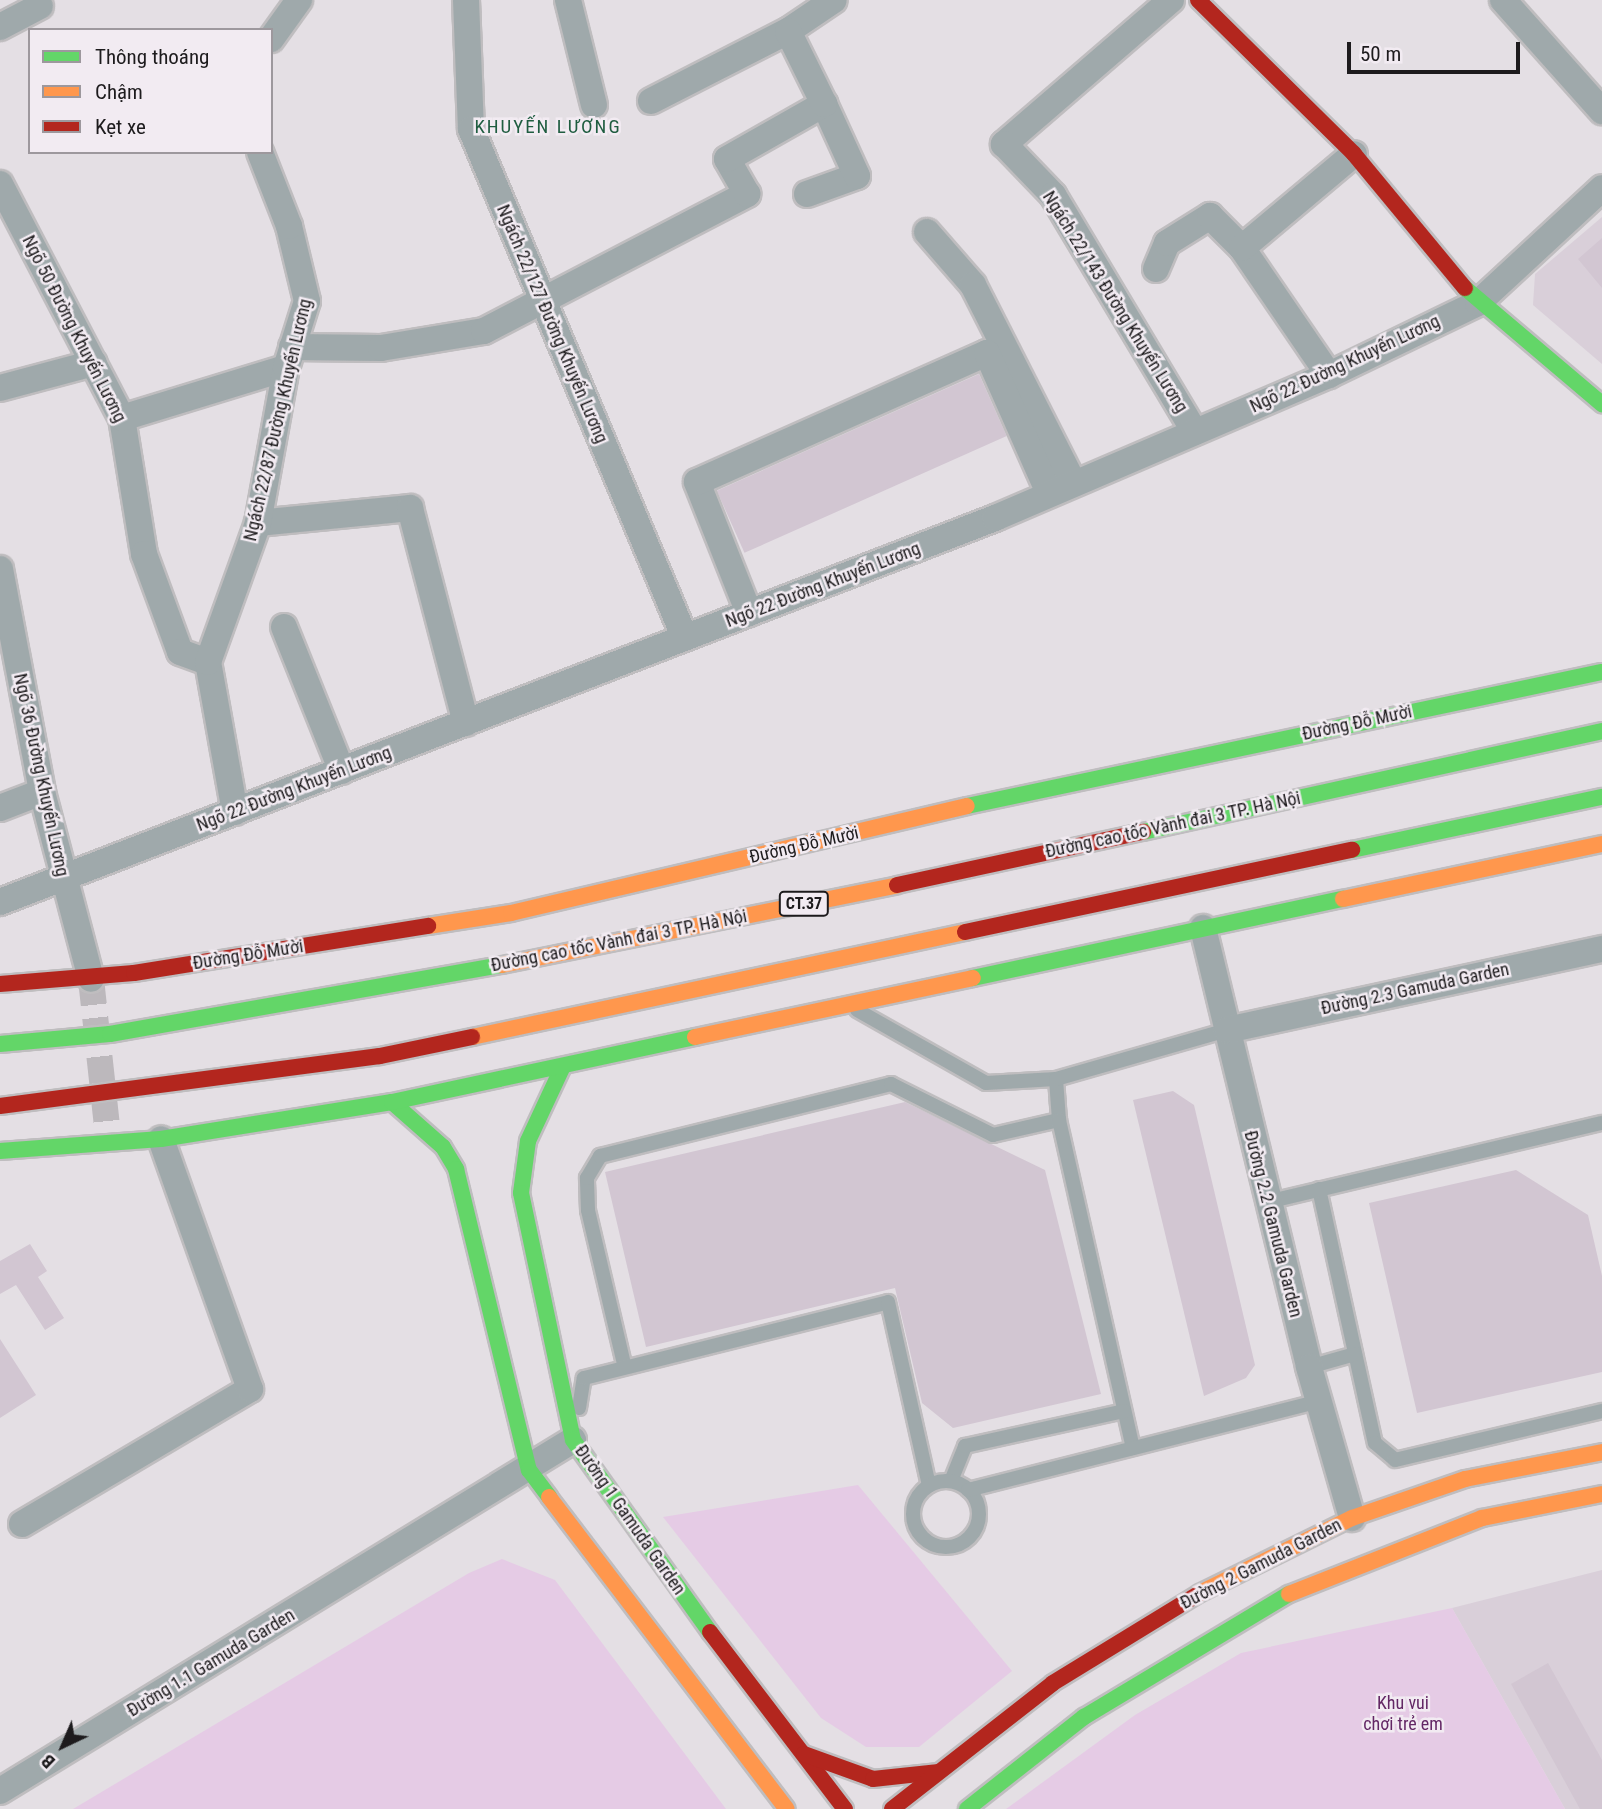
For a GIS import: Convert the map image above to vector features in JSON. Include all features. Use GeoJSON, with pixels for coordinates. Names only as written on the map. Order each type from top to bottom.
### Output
{"type":"FeatureCollection","features":[{"type":"Feature","properties":{"kind":"main road"},"geometry":{"type":"LineString","coordinates":[[1198,0],[1354,154],[1478,303],[1602,404]]}},
{"type":"Feature","properties":{"kind":"main road","name":"Đường Đỗ Mười"},"geometry":{"type":"LineString","coordinates":[[0,984],[91,979],[511,913],[1075,781],[1602,672]]}},
{"type":"Feature","properties":{"kind":"main road","name":"Đường cao tốc Vành đai 3 TP. Hà Nội"},"geometry":{"type":"LineString","coordinates":[[0,1044],[110,1034],[362,994],[923,880],[1602,731]]}},
{"type":"Feature","properties":{"kind":"main road"},"geometry":{"type":"LineString","coordinates":[[0,1106],[407,1051],[1602,797]]}},
{"type":"Feature","properties":{"kind":"main road"},"geometry":{"type":"LineString","coordinates":[[0,1151],[161,1139],[392,1102],[1602,844]]}},
{"type":"Feature","properties":{"kind":"main road","name":"Đường 1 Gamuda Garden"},"geometry":{"type":"LineString","coordinates":[[563,1066],[528,1141],[521,1193],[573,1440],[621,1515],[845,1809]]}},
{"type":"Feature","properties":{"kind":"main road"},"geometry":{"type":"LineString","coordinates":[[392,1102],[443,1147],[456,1169],[529,1470],[787,1809]]}},
{"type":"Feature","properties":{"kind":"main road","name":"Đường 2 Gamuda Garden"},"geometry":{"type":"LineString","coordinates":[[967,1809],[1119,1695],[1358,1538],[1465,1479],[1602,1452]]}},
{"type":"Feature","properties":{"kind":"main road","name":"Đường 2 Gamuda Garden"},"geometry":{"type":"LineString","coordinates":[[892,1809],[1053,1683],[1166,1614],[1358,1538],[1482,1518],[1602,1494]]}},
{"type":"Feature","properties":{"kind":"main road"},"geometry":{"type":"LineString","coordinates":[[803,1754],[873,1779],[938,1772]]}},
{"type":"Feature","properties":{"kind":"main road"},"geometry":{"type":"LineString","coordinates":[[769,1787],[777,1809]]}},
{"type":"Feature","properties":{"kind":"street"},"geometry":{"type":"LineString","coordinates":[[273,36],[299,0]]}},
{"type":"Feature","properties":{"kind":"street","name":"Ngách 22/127 Đường Khuyến Lương"},"geometry":{"type":"LineString","coordinates":[[466,0],[471,129],[685,638]]}},
{"type":"Feature","properties":{"kind":"street"},"geometry":{"type":"LineString","coordinates":[[568,0],[594,105]]}},
{"type":"Feature","properties":{"kind":"street"},"geometry":{"type":"LineString","coordinates":[[651,101],[788,31],[834,0]]}},
{"type":"Feature","properties":{"kind":"street","name":"Ngách 22/143 Đường Khuyến Lương"},"geometry":{"type":"LineString","coordinates":[[1171,0],[1004,144],[1053,195],[1195,432]]}},
{"type":"Feature","properties":{"kind":"street"},"geometry":{"type":"LineString","coordinates":[[1503,0],[1602,111]]}},
{"type":"Feature","properties":{"kind":"street"},"geometry":{"type":"LineString","coordinates":[[0,27],[40,6]]}},
{"type":"Feature","properties":{"kind":"street"},"geometry":{"type":"LineString","coordinates":[[788,31],[857,176],[807,194]]}},
{"type":"Feature","properties":{"kind":"street"},"geometry":{"type":"LineString","coordinates":[[122,418],[289,357],[432,343],[484,331],[543,305],[747,194],[727,159],[824,104]]}},
{"type":"Feature","properties":{"kind":"street","name":"Ngách 22/87 Đường Khuyến Lương"},"geometry":{"type":"LineString","coordinates":[[235,812],[208,662],[258,523],[289,357],[307,288],[261,154]]}},
{"type":"Feature","properties":{"kind":"street"},"geometry":{"type":"LineString","coordinates":[[1242,248],[1354,154]]}},
{"type":"Feature","properties":{"kind":"street","name":"Ngõ 22 Đường Khuyến Lương"},"geometry":{"type":"LineString","coordinates":[[0,902],[749,613],[1049,493],[1329,375],[1478,303],[1602,188]]}},
{"type":"Feature","properties":{"kind":"street","name":"Ngõ 50 Đường Khuyến Lương"},"geometry":{"type":"LineString","coordinates":[[1,189],[122,418],[144,554],[180,652],[208,662]]}},
{"type":"Feature","properties":{"kind":"street"},"geometry":{"type":"LineString","coordinates":[[1156,270],[1167,243],[1203,218],[1218,220],[1242,248],[1329,375]]}},
{"type":"Feature","properties":{"kind":"street"},"geometry":{"type":"LineString","coordinates":[[927,232],[973,285],[1073,482]]}},
{"type":"Feature","properties":{"kind":"street"},"geometry":{"type":"LineString","coordinates":[[749,613],[697,482],[987,353],[1049,493]]}},
{"type":"Feature","properties":{"kind":"street"},"geometry":{"type":"LineString","coordinates":[[0,388],[94,363]]}},
{"type":"Feature","properties":{"kind":"street"},"geometry":{"type":"LineString","coordinates":[[258,523],[410,508],[466,723]]}},
{"type":"Feature","properties":{"kind":"street","name":"Ngõ 36 Đường Khuyến Lương"},"geometry":{"type":"LineString","coordinates":[[0,571],[11,694],[42,792],[91,979]]}},
{"type":"Feature","properties":{"kind":"street"},"geometry":{"type":"LineString","coordinates":[[284,627],[342,771]]}},
{"type":"Feature","properties":{"kind":"street"},"geometry":{"type":"LineString","coordinates":[[0,808],[42,792]]}},
{"type":"Feature","properties":{"kind":"street","name":"Đường 2.2 Gamuda Garden"},"geometry":{"type":"LineString","coordinates":[[1203,928],[1267,1202],[1309,1367],[1358,1538]]}},
{"type":"Feature","properties":{"kind":"street","name":"Đường 2.3 Gamuda Garden"},"geometry":{"type":"LineString","coordinates":[[1227,1030],[1602,949]]}},
{"type":"Feature","properties":{"kind":"street"},"geometry":{"type":"LineString","coordinates":[[22,1524],[250,1389],[161,1139]]}},
{"type":"Feature","properties":{"kind":"street","name":"Đường 1.1 Gamuda Garden"},"geometry":{"type":"LineString","coordinates":[[0,1791],[423,1535],[573,1440]]}},
{"type":"Feature","properties":{"kind":"lane"},"geometry":{"type":"LineString","coordinates":[[847,1004],[986,1083],[1056,1079],[1227,1030]]}},
{"type":"Feature","properties":{"kind":"lane"},"geometry":{"type":"LineString","coordinates":[[1056,1079],[1059,1120],[1133,1448]]}},
{"type":"Feature","properties":{"kind":"lane"},"geometry":{"type":"LineString","coordinates":[[624,1364],[588,1210],[587,1178],[600,1156],[891,1084],[993,1135],[1059,1120]]}},
{"type":"Feature","properties":{"kind":"lane"},"geometry":{"type":"LineString","coordinates":[[1267,1202],[1602,1123]]}},
{"type":"Feature","properties":{"kind":"lane"},"geometry":{"type":"LineString","coordinates":[[1319,1189],[1375,1443],[1395,1460],[1447,1452],[1602,1411]]}},
{"type":"Feature","properties":{"kind":"lane"},"geometry":{"type":"LineString","coordinates":[[573,1440],[584,1378],[624,1364],[888,1302],[929,1485]]}},
{"type":"Feature","properties":{"kind":"lane"},"geometry":{"type":"LineString","coordinates":[[1309,1367],[1355,1354]]}},
{"type":"Feature","properties":{"kind":"lane"},"geometry":{"type":"LineString","coordinates":[[968,1490],[1320,1401]]}},
{"type":"Feature","properties":{"kind":"lane"},"geometry":{"type":"LineString","coordinates":[[951,1481],[965,1446],[1124,1411]]}},
{"type":"Feature","properties":{"kind":"lane"},"geometry":{"type":"LineString","coordinates":[[1447,1452],[1465,1479]]}},
{"type":"Feature","properties":{"kind":"lane"},"geometry":{"type":"LineString","coordinates":[[951,1481],[968,1490],[979,1512],[971,1536],[936,1546],[913,1517],[914,1505],[929,1485],[951,1481]]}},
{"type":"Feature","properties":{"kind":"shaded area"},"geometry":{"type":"Polygon","coordinates":[[[1602,217],[1602,364],[1533,305],[1535,274],[1602,217]]]}},
{"type":"Feature","properties":{"kind":"shaded area"},"geometry":{"type":"Polygon","coordinates":[[[1602,1570],[1602,1809],[1565,1809],[1452,1608],[1602,1570]]]}},
{"type":"Feature","properties":{"kind":"green space"},"geometry":{"type":"Polygon","coordinates":[[[858,1485],[1012,1671],[919,1747],[866,1747],[821,1718],[663,1517],[858,1485]]]}},
{"type":"Feature","properties":{"kind":"green space"},"geometry":{"type":"Polygon","coordinates":[[[502,1559],[555,1580],[726,1809],[73,1809],[469,1573],[502,1559]]]}},
{"type":"Feature","properties":{"kind":"green space","name":"Khu vui chơi trẻ em"},"geometry":{"type":"Polygon","coordinates":[[[1452,1608],[1565,1809],[1006,1809],[1135,1715],[1241,1653],[1452,1608]]]}},
{"type":"Feature","properties":{"kind":"building"},"geometry":{"type":"Polygon","coordinates":[[[1602,238],[1602,288],[1578,259],[1602,238]]]}},
{"type":"Feature","properties":{"kind":"building"},"geometry":{"type":"Polygon","coordinates":[[[979,374],[1007,436],[744,553],[717,491],[979,374]]]}},
{"type":"Feature","properties":{"kind":"building"},"geometry":{"type":"Polygon","coordinates":[[[1173,1091],[1194,1105],[1255,1365],[1246,1378],[1204,1396],[1133,1100],[1173,1091]]]}},
{"type":"Feature","properties":{"kind":"building"},"geometry":{"type":"Polygon","coordinates":[[[905,1102],[1045,1170],[1101,1394],[953,1428],[922,1403],[895,1288],[646,1347],[605,1172],[905,1102]]]}},
{"type":"Feature","properties":{"kind":"building"},"geometry":{"type":"Polygon","coordinates":[[[1516,1170],[1588,1215],[1602,1276],[1602,1372],[1417,1413],[1369,1203],[1516,1170]]]}},
{"type":"Feature","properties":{"kind":"building"},"geometry":{"type":"Polygon","coordinates":[[[30,1244],[47,1271],[38,1277],[64,1318],[45,1330],[16,1285],[0,1294],[0,1261],[30,1244]]]}},
{"type":"Feature","properties":{"kind":"building"},"geometry":{"type":"Polygon","coordinates":[[[0,1339],[36,1395],[0,1418],[0,1339]]]}},
{"type":"Feature","properties":{"kind":"building"},"geometry":{"type":"Polygon","coordinates":[[[1548,1663],[1602,1760],[1602,1809],[1580,1809],[1511,1684],[1548,1663]]]}},
{"type":"Feature","properties":{"kind":"tunnel"},"geometry":{"type":"LineString","coordinates":[[91,979],[109,1145]]}},
{"type":"Feature","properties":{"kind":"traffic: fast"},"geometry":{"type":"LineString","coordinates":[[1465,288],[1602,404]]}},
{"type":"Feature","properties":{"kind":"traffic: fast"},"geometry":{"type":"LineString","coordinates":[[967,806],[1602,672]]}},
{"type":"Feature","properties":{"kind":"traffic: fast"},"geometry":{"type":"LineString","coordinates":[[1143,832],[1602,731]]}},
{"type":"Feature","properties":{"kind":"traffic: fast"},"geometry":{"type":"LineString","coordinates":[[1352,850],[1602,797]]}},
{"type":"Feature","properties":{"kind":"traffic: fast"},"geometry":{"type":"LineString","coordinates":[[973,978],[1343,899]]}},
{"type":"Feature","properties":{"kind":"traffic: fast"},"geometry":{"type":"LineString","coordinates":[[0,1044],[110,1034],[502,965]]}},
{"type":"Feature","properties":{"kind":"traffic: fast"},"geometry":{"type":"LineString","coordinates":[[0,1151],[161,1139],[392,1102],[695,1037]]}},
{"type":"Feature","properties":{"kind":"traffic: fast"},"geometry":{"type":"LineString","coordinates":[[563,1066],[528,1141],[521,1193],[573,1440],[710,1632]]}},
{"type":"Feature","properties":{"kind":"traffic: fast"},"geometry":{"type":"LineString","coordinates":[[392,1102],[443,1147],[456,1169],[529,1470],[549,1497]]}},
{"type":"Feature","properties":{"kind":"traffic: fast"},"geometry":{"type":"LineString","coordinates":[[967,1809],[1084,1717],[1289,1594]]}},
{"type":"Feature","properties":{"kind":"traffic: slow"},"geometry":{"type":"LineString","coordinates":[[428,926],[511,913],[967,806]]}},
{"type":"Feature","properties":{"kind":"traffic: slow"},"geometry":{"type":"LineString","coordinates":[[1343,899],[1602,844]]}},
{"type":"Feature","properties":{"kind":"traffic: slow"},"geometry":{"type":"LineString","coordinates":[[502,965],[897,885]]}},
{"type":"Feature","properties":{"kind":"traffic: slow"},"geometry":{"type":"LineString","coordinates":[[472,1037],[965,932]]}},
{"type":"Feature","properties":{"kind":"traffic: slow"},"geometry":{"type":"LineString","coordinates":[[695,1037],[973,978]]}},
{"type":"Feature","properties":{"kind":"traffic: slow"},"geometry":{"type":"LineString","coordinates":[[1200,1593],[1352,1518],[1465,1479],[1602,1452]]}},
{"type":"Feature","properties":{"kind":"traffic: slow"},"geometry":{"type":"LineString","coordinates":[[1289,1594],[1482,1518],[1602,1494]]}},
{"type":"Feature","properties":{"kind":"traffic: slow"},"geometry":{"type":"LineString","coordinates":[[549,1497],[787,1809]]}},
{"type":"Feature","properties":{"kind":"traffic: jam"},"geometry":{"type":"LineString","coordinates":[[1198,0],[1354,154],[1465,288]]}},
{"type":"Feature","properties":{"kind":"traffic: jam"},"geometry":{"type":"LineString","coordinates":[[897,885],[1143,832]]}},
{"type":"Feature","properties":{"kind":"traffic: jam"},"geometry":{"type":"LineString","coordinates":[[965,932],[1352,850]]}},
{"type":"Feature","properties":{"kind":"traffic: jam"},"geometry":{"type":"LineString","coordinates":[[0,984],[134,973],[428,926]]}},
{"type":"Feature","properties":{"kind":"traffic: jam"},"geometry":{"type":"LineString","coordinates":[[0,1106],[380,1056],[472,1037]]}},
{"type":"Feature","properties":{"kind":"traffic: jam"},"geometry":{"type":"LineString","coordinates":[[892,1809],[1053,1683],[1200,1593]]}},
{"type":"Feature","properties":{"kind":"traffic: jam"},"geometry":{"type":"LineString","coordinates":[[710,1632],[845,1809]]}},
{"type":"Feature","properties":{"kind":"traffic: jam"},"geometry":{"type":"LineString","coordinates":[[804,1754],[873,1779],[937,1772]]}},
{"type":"Feature","properties":{"kind":"district","name":"KHUYẾN LƯƠNG"},"geometry":{"type":"Point","coordinates":[548,127]}}]}
